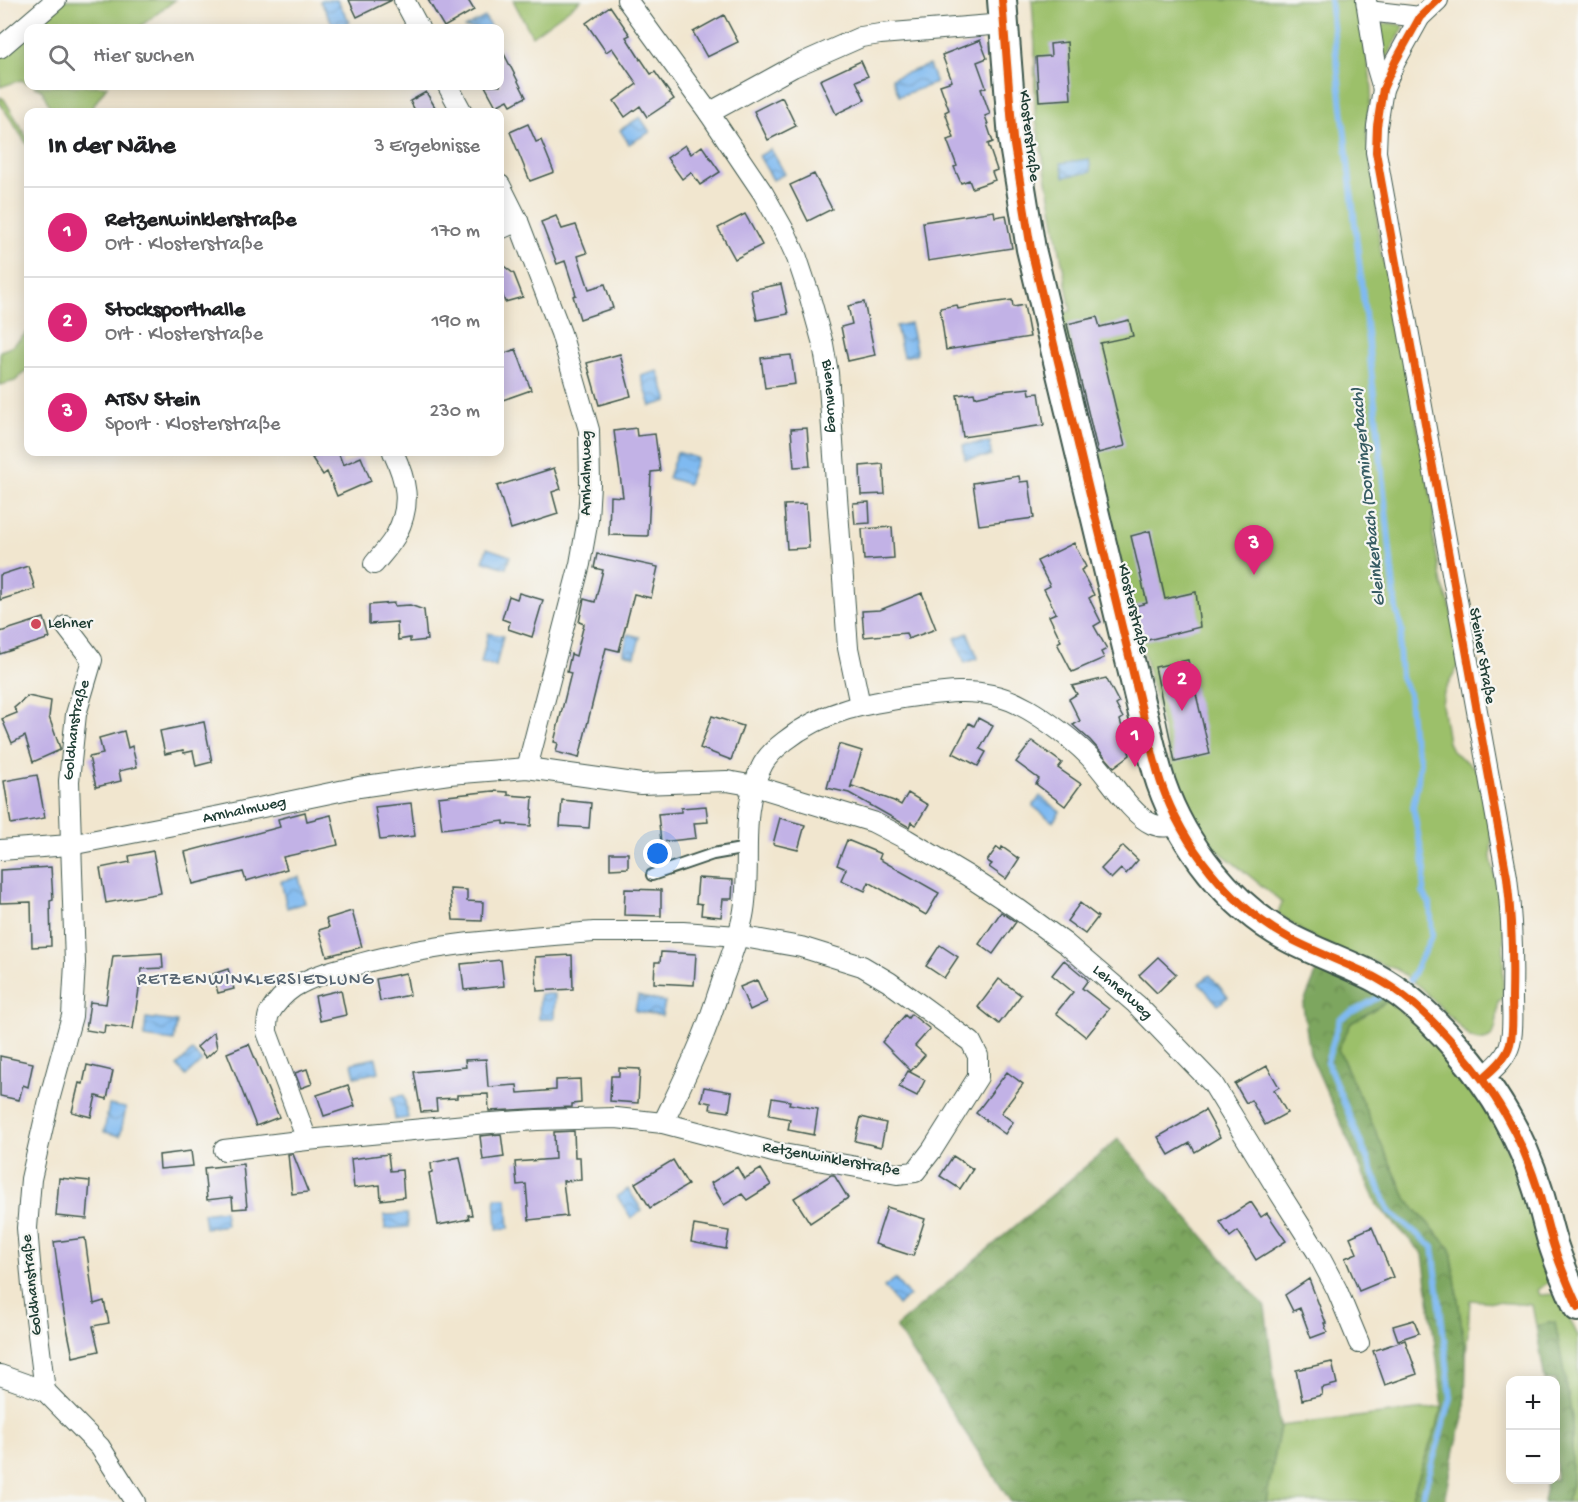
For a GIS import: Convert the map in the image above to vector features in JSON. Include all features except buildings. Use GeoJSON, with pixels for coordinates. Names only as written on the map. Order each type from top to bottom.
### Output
{"type":"FeatureCollection","features":[{"type":"Feature","properties":{"kind":"street"},"geometry":{"type":"LineString","coordinates":[[27,24],[56,0]]}},
{"type":"Feature","properties":{"kind":"street"},"geometry":{"type":"LineString","coordinates":[[404,0],[417,24]]}},
{"type":"Feature","properties":{"kind":"street","name":"Bienenweg"},"geometry":{"type":"LineString","coordinates":[[627,0],[709,113],[763,193],[797,258],[809,294],[823,344],[828,373],[848,648],[860,705]]}},
{"type":"Feature","properties":{"kind":"street","name":"Steiner Straße"},"geometry":{"type":"LineString","coordinates":[[1438,0],[1420,17],[1383,89],[1377,126],[1376,152],[1508,877],[1513,956],[1510,1043],[1505,1056],[1482,1079]]}},
{"type":"Feature","properties":{"kind":"street"},"geometry":{"type":"LineString","coordinates":[[1383,89],[1376,65],[1367,5],[1420,17]]}},
{"type":"Feature","properties":{"kind":"street","name":"Klosterstraße"},"geometry":{"type":"LineString","coordinates":[[709,113],[793,68],[861,37],[1003,12],[1013,139],[1031,249],[1148,735],[1161,783],[1178,823],[1216,880],[1237,901],[1287,937],[1376,978],[1398,992],[1438,1027],[1482,1079]]}},
{"type":"Feature","properties":{"kind":"street"},"geometry":{"type":"LineString","coordinates":[[0,48],[24,26]]}},
{"type":"Feature","properties":{"kind":"street"},"geometry":{"type":"LineString","coordinates":[[450,90],[460,108]]}},
{"type":"Feature","properties":{"kind":"street","name":"Arnhalmweg"},"geometry":{"type":"LineString","coordinates":[[504,193],[518,221],[561,333],[588,430],[590,483],[588,519],[580,564],[527,768]]}},
{"type":"Feature","properties":{"kind":"street"},"geometry":{"type":"LineString","coordinates":[[504,227],[518,221]]}},
{"type":"Feature","properties":{"kind":"street"},"geometry":{"type":"LineString","coordinates":[[374,564],[396,535],[405,505],[406,488],[395,456]]}},
{"type":"Feature","properties":{"kind":"street","name":"Goldhanstraße"},"geometry":{"type":"LineString","coordinates":[[45,1391],[27,1228],[31,1179],[49,1100],[72,1016],[75,963],[69,781],[76,714],[92,660],[66,626]]}},
{"type":"Feature","properties":{"kind":"street"},"geometry":{"type":"LineString","coordinates":[[663,1123],[704,1034],[738,936],[746,897],[748,812],[754,786],[763,763],[776,748],[816,720],[860,705],[949,692],[994,695],[1038,716],[1077,745],[1130,805],[1150,823],[1169,827],[1178,823]]}},
{"type":"Feature","properties":{"kind":"street","name":"Arnhalmweg"},"geometry":{"type":"LineString","coordinates":[[0,850],[70,845],[358,787],[449,774],[527,768],[641,784],[727,781],[754,786]]}},
{"type":"Feature","properties":{"kind":"street","name":"Lehnerweg"},"geometry":{"type":"LineString","coordinates":[[754,786],[873,822],[906,839],[1018,909],[1066,944],[1136,1004],[1213,1084],[1317,1252],[1359,1343]]}},
{"type":"Feature","properties":{"kind":"street","name":"Retzenwinklerstraße"},"geometry":{"type":"LineString","coordinates":[[224,1150],[476,1124],[616,1118],[663,1123],[777,1153],[897,1174],[915,1172],[932,1150],[978,1077],[978,1056],[971,1042],[889,982],[862,966],[801,947],[738,936],[683,932],[594,932],[440,946],[374,959],[327,972],[294,987],[279,1000],[268,1016],[267,1032],[307,1140]]}},
{"type":"Feature","properties":{"kind":"street"},"geometry":{"type":"LineString","coordinates":[[1482,1079],[1497,1100],[1528,1162],[1554,1247],[1578,1307]]}},
{"type":"Feature","properties":{"kind":"street"},"geometry":{"type":"LineString","coordinates":[[0,1375],[45,1391],[100,1447],[135,1502]]}},
{"type":"Feature","properties":{"kind":"lane"},"geometry":{"type":"LineString","coordinates":[[652,875],[713,854],[747,848]]}},
{"type":"Feature","properties":{"kind":"green space"},"geometry":{"type":"Polygon","coordinates":[[[64,0],[175,0],[143,24],[35,24],[64,0]]]}},
{"type":"Feature","properties":{"kind":"green space"},"geometry":{"type":"Polygon","coordinates":[[[513,0],[581,0],[532,36],[513,0]]]}},
{"type":"Feature","properties":{"kind":"green space"},"geometry":{"type":"Polygon","coordinates":[[[1032,0],[1358,0],[1372,88],[1367,120],[1367,140],[1376,192],[1379,241],[1392,288],[1434,513],[1433,536],[1442,584],[1450,605],[1460,653],[1459,665],[1444,692],[1442,704],[1448,742],[1453,752],[1473,766],[1482,776],[1492,827],[1491,858],[1504,918],[1503,999],[1498,1001],[1494,1031],[1486,1040],[1470,1037],[1421,988],[1396,969],[1341,951],[1303,932],[1278,913],[1282,902],[1205,840],[1188,811],[1175,775],[1055,315],[1071,311],[1035,115],[1032,0]]]}},
{"type":"Feature","properties":{"kind":"green space"},"geometry":{"type":"Polygon","coordinates":[[[1389,23],[1404,27],[1383,65],[1380,28],[1389,23]]]}},
{"type":"Feature","properties":{"kind":"green space"},"geometry":{"type":"Polygon","coordinates":[[[24,33],[24,81],[21,80],[0,87],[0,56],[24,33]]]}},
{"type":"Feature","properties":{"kind":"green space"},"geometry":{"type":"Polygon","coordinates":[[[42,90],[104,90],[92,108],[50,108],[42,90]]]}},
{"type":"Feature","properties":{"kind":"green space"},"geometry":{"type":"Polygon","coordinates":[[[0,97],[4,99],[24,132],[24,140],[0,103],[0,97]]]}},
{"type":"Feature","properties":{"kind":"green space"},"geometry":{"type":"Polygon","coordinates":[[[24,336],[24,373],[15,381],[0,385],[0,351],[11,347],[24,336]]]}},
{"type":"Feature","properties":{"kind":"green space"},"geometry":{"type":"Polygon","coordinates":[[[1319,966],[1354,977],[1388,1001],[1351,1023],[1338,1049],[1407,1200],[1451,1249],[1466,1358],[1465,1410],[1445,1502],[1410,1502],[1443,1407],[1423,1254],[1377,1205],[1310,1054],[1303,1005],[1319,966]]]}},
{"type":"Feature","properties":{"kind":"green space"},"geometry":{"type":"Polygon","coordinates":[[[1388,1001],[1439,1043],[1482,1100],[1523,1185],[1550,1276],[1549,1282],[1537,1290],[1539,1295],[1557,1294],[1578,1336],[1578,1502],[1567,1502],[1572,1484],[1555,1323],[1536,1326],[1532,1305],[1470,1300],[1466,1358],[1451,1249],[1407,1200],[1338,1049],[1351,1023],[1388,1001]]]}},
{"type":"Feature","properties":{"kind":"green space"},"geometry":{"type":"Polygon","coordinates":[[[1118,1139],[1265,1307],[1280,1426],[1266,1502],[1011,1502],[896,1327],[1118,1139]]]}},
{"type":"Feature","properties":{"kind":"green space"},"geometry":{"type":"Polygon","coordinates":[[[1555,1322],[1572,1417],[1572,1484],[1567,1502],[1543,1502],[1546,1484],[1560,1484],[1560,1376],[1544,1376],[1536,1326],[1555,1322]]]}},
{"type":"Feature","properties":{"kind":"green space"},"geometry":{"type":"Polygon","coordinates":[[[1443,1407],[1410,1502],[1266,1502],[1280,1426],[1443,1407]]]}},
{"type":"Feature","properties":{"kind":"water"},"geometry":{"type":"Polygon","coordinates":[[[337,0],[350,22],[333,24],[320,1],[337,0]]]}},
{"type":"Feature","properties":{"kind":"water"},"geometry":{"type":"Polygon","coordinates":[[[485,17],[489,24],[472,24],[485,17]]]}},
{"type":"Feature","properties":{"kind":"water"},"geometry":{"type":"Polygon","coordinates":[[[929,65],[936,83],[899,96],[892,78],[929,65]]]}},
{"type":"Feature","properties":{"kind":"water"},"geometry":{"type":"Polygon","coordinates":[[[640,117],[650,132],[629,144],[620,130],[640,117]]]}},
{"type":"Feature","properties":{"kind":"water"},"geometry":{"type":"Polygon","coordinates":[[[771,149],[785,174],[773,180],[759,156],[771,149]]]}},
{"type":"Feature","properties":{"kind":"water"},"geometry":{"type":"Polygon","coordinates":[[[1089,159],[1091,172],[1064,177],[1061,163],[1089,159]]]}},
{"type":"Feature","properties":{"kind":"water"},"geometry":{"type":"Polygon","coordinates":[[[910,323],[917,354],[903,357],[896,326],[910,323]]]}},
{"type":"Feature","properties":{"kind":"water"},"geometry":{"type":"Polygon","coordinates":[[[658,371],[668,401],[651,406],[641,376],[658,371]]]}},
{"type":"Feature","properties":{"kind":"water"},"geometry":{"type":"Polygon","coordinates":[[[990,442],[991,456],[965,459],[963,445],[990,442]]]}},
{"type":"Feature","properties":{"kind":"water"},"geometry":{"type":"Polygon","coordinates":[[[677,452],[697,458],[688,484],[668,478],[677,452]]]}},
{"type":"Feature","properties":{"kind":"water"},"geometry":{"type":"Polygon","coordinates":[[[487,548],[510,556],[506,568],[483,561],[487,548]]]}},
{"type":"Feature","properties":{"kind":"water"},"geometry":{"type":"Polygon","coordinates":[[[488,633],[503,636],[496,666],[481,663],[488,633]]]}},
{"type":"Feature","properties":{"kind":"water"},"geometry":{"type":"Polygon","coordinates":[[[968,633],[978,658],[965,663],[955,638],[968,633]]]}},
{"type":"Feature","properties":{"kind":"water"},"geometry":{"type":"Polygon","coordinates":[[[628,634],[640,637],[635,656],[623,653],[628,634]]]}},
{"type":"Feature","properties":{"kind":"water"},"geometry":{"type":"Polygon","coordinates":[[[1040,796],[1060,812],[1053,822],[1033,806],[1040,796]]]}},
{"type":"Feature","properties":{"kind":"water"},"geometry":{"type":"Polygon","coordinates":[[[299,877],[305,903],[287,908],[281,881],[299,877]]]}},
{"type":"Feature","properties":{"kind":"water"},"geometry":{"type":"Polygon","coordinates":[[[1210,975],[1228,997],[1218,1005],[1199,983],[1210,975]]]}},
{"type":"Feature","properties":{"kind":"water"},"geometry":{"type":"Polygon","coordinates":[[[540,994],[555,994],[554,1019],[539,1019],[540,994]]]}},
{"type":"Feature","properties":{"kind":"water"},"geometry":{"type":"Polygon","coordinates":[[[638,996],[665,1002],[662,1016],[635,1011],[638,996]]]}},
{"type":"Feature","properties":{"kind":"water"},"geometry":{"type":"Polygon","coordinates":[[[146,1018],[177,1022],[174,1041],[144,1037],[146,1018]]]}},
{"type":"Feature","properties":{"kind":"water"},"geometry":{"type":"Polygon","coordinates":[[[192,1051],[202,1061],[186,1076],[177,1066],[192,1051]]]}},
{"type":"Feature","properties":{"kind":"water"},"geometry":{"type":"Polygon","coordinates":[[[376,1058],[379,1072],[355,1077],[352,1063],[376,1058]]]}},
{"type":"Feature","properties":{"kind":"water"},"geometry":{"type":"Polygon","coordinates":[[[404,1095],[408,1118],[395,1120],[392,1097],[404,1095]]]}},
{"type":"Feature","properties":{"kind":"water"},"geometry":{"type":"Polygon","coordinates":[[[109,1105],[126,1108],[120,1136],[104,1132],[109,1105]]]}},
{"type":"Feature","properties":{"kind":"water"},"geometry":{"type":"Polygon","coordinates":[[[628,1189],[642,1210],[631,1218],[617,1196],[628,1189]]]}},
{"type":"Feature","properties":{"kind":"water"},"geometry":{"type":"Polygon","coordinates":[[[495,1198],[507,1198],[509,1228],[497,1229],[495,1198]]]}},
{"type":"Feature","properties":{"kind":"water"},"geometry":{"type":"Polygon","coordinates":[[[224,1210],[226,1225],[205,1228],[203,1213],[224,1210]]]}},
{"type":"Feature","properties":{"kind":"water"},"geometry":{"type":"Polygon","coordinates":[[[407,1214],[408,1227],[385,1229],[384,1215],[407,1214]]]}},
{"type":"Feature","properties":{"kind":"water"},"geometry":{"type":"Polygon","coordinates":[[[895,1279],[909,1296],[898,1305],[884,1287],[895,1279]]]}},
{"type":"Feature","properties":{"kind":"waterway","name":"Gleinkerbach (Dorningerbach)"},"geometry":{"type":"LineString","coordinates":[[1330,0],[1396,609],[1402,631],[1399,648],[1401,677],[1409,694],[1412,732],[1420,760],[1413,807],[1425,870],[1423,893],[1430,904],[1432,936],[1410,980]]}},
{"type":"Feature","properties":{"kind":"waterway","name":"Gleinkerbach (Dorningerbach)"},"geometry":{"type":"LineString","coordinates":[[1379,997],[1340,1019],[1327,1062],[1389,1211],[1433,1247],[1451,1398],[1421,1502]]}},
{"type":"Feature","properties":{"kind":"cycle path"},"geometry":{"type":"LineString","coordinates":[[1002,0],[1013,139],[1031,249],[1151,747],[1170,806],[1182,829],[1211,872],[1247,909],[1267,925],[1289,938],[1365,973],[1399,992],[1430,1019],[1471,1065],[1506,1115],[1524,1152],[1557,1255],[1578,1307]]}},
{"type":"Feature","properties":{"kind":"cycle path"},"geometry":{"type":"LineString","coordinates":[[1438,0],[1420,17],[1383,89],[1377,126],[1376,152],[1507,877],[1512,937],[1512,1032],[1505,1054],[1482,1079]]}},
{"type":"Feature","properties":{"kind":"place","name":"ATSV Stein"},"geometry":{"type":"Point","coordinates":[1254,575]}},
{"type":"Feature","properties":{"kind":"place","name":"Lehner"},"geometry":{"type":"Point","coordinates":[36,624]}},
{"type":"Feature","properties":{"kind":"place","name":"Stocksporthalle"},"geometry":{"type":"Point","coordinates":[1182,711]}},
{"type":"Feature","properties":{"kind":"place","name":"Retzenwinklerstraße"},"geometry":{"type":"Point","coordinates":[1135,767]}},
{"type":"Feature","properties":{"kind":"district","name":"RETZENWINKLERSIEDLUNG"},"geometry":{"type":"Point","coordinates":[256,980]}}]}
